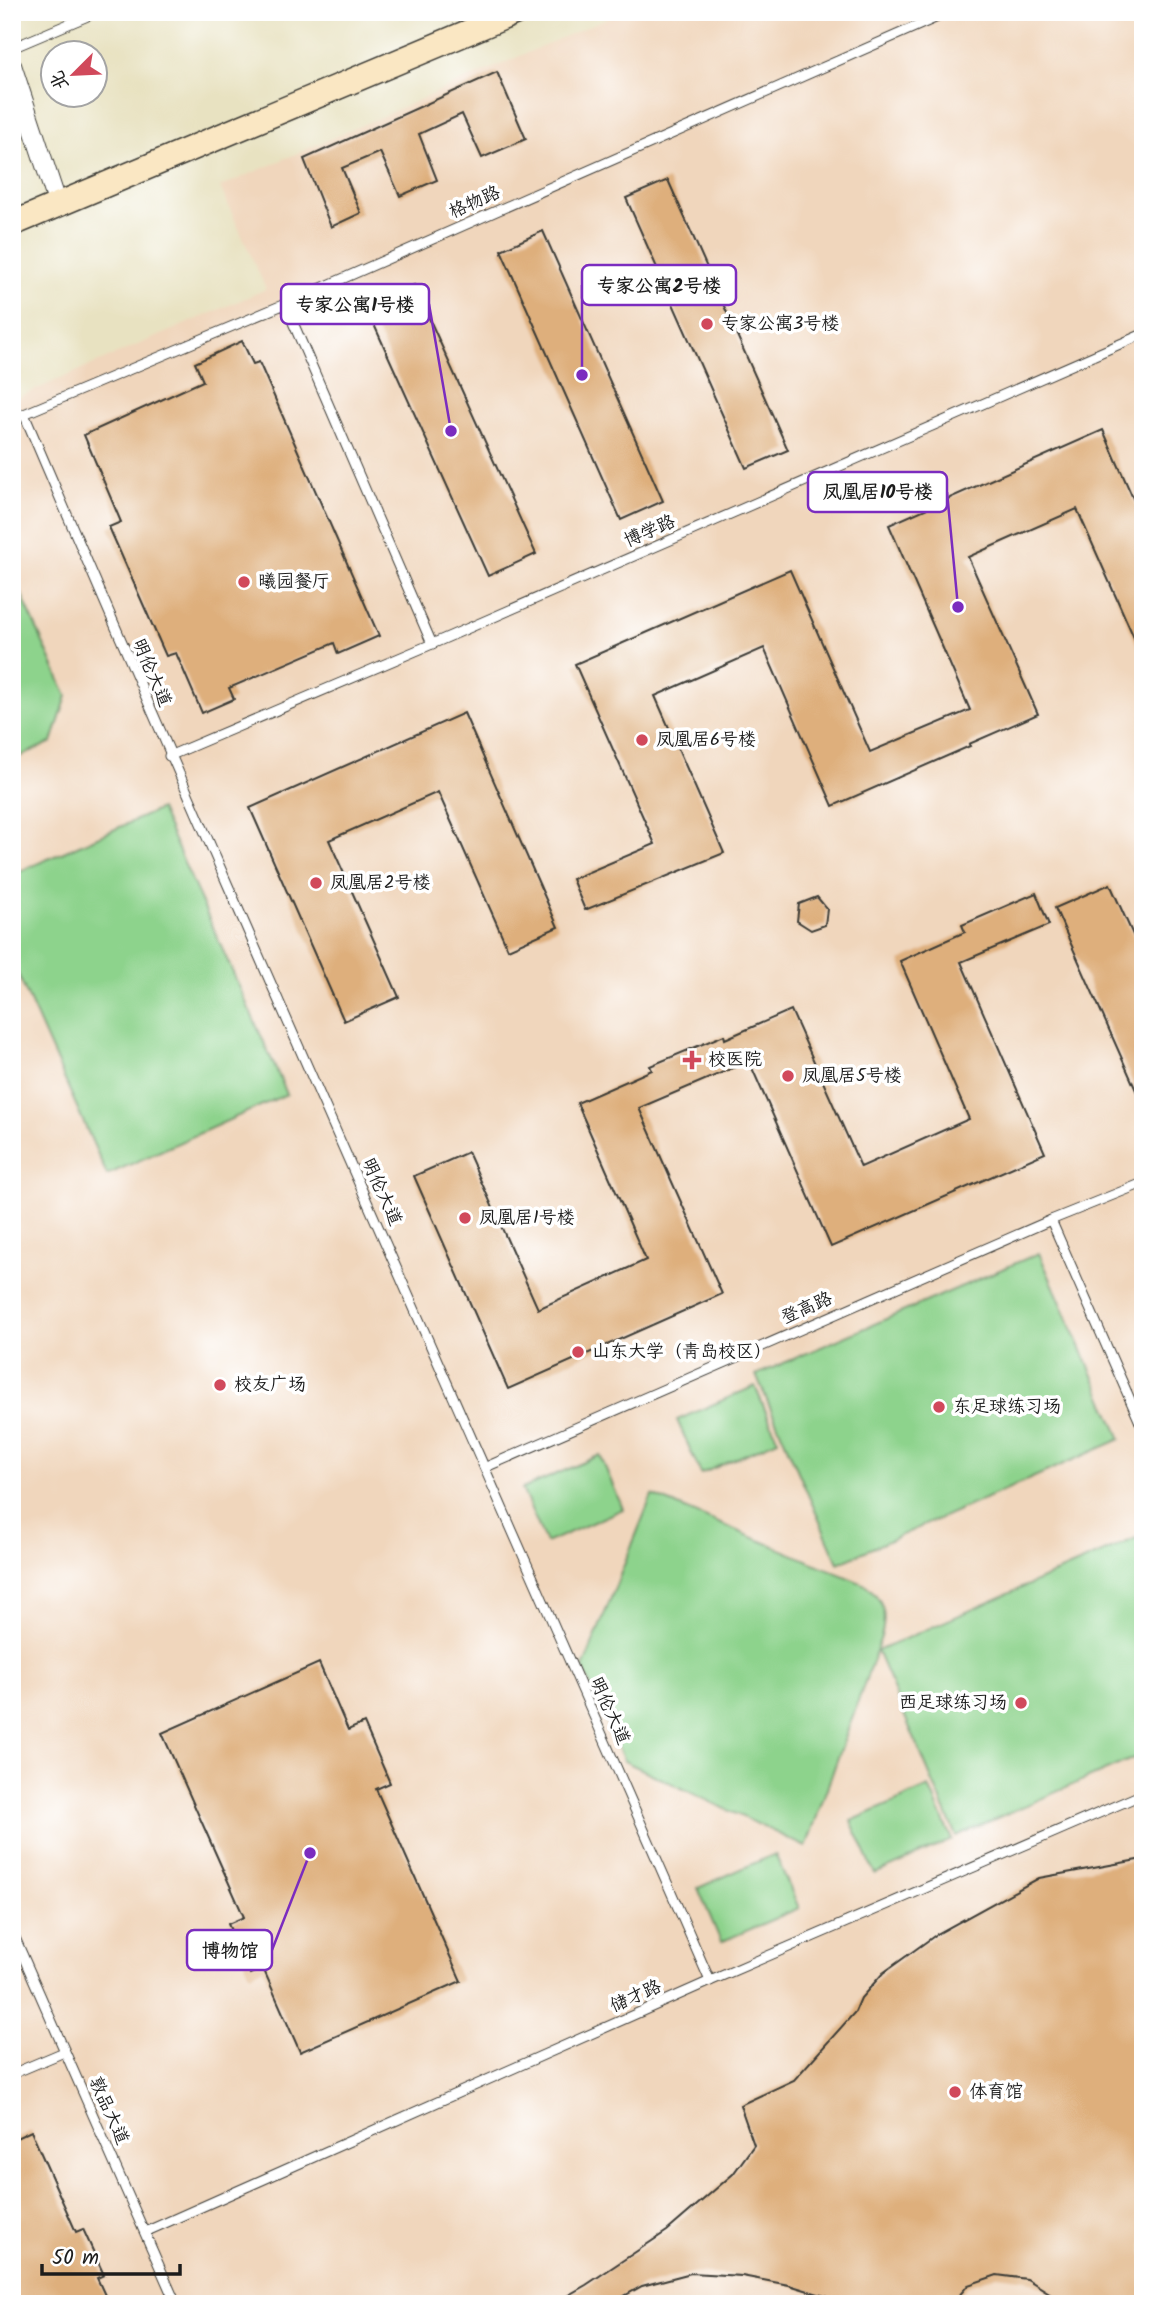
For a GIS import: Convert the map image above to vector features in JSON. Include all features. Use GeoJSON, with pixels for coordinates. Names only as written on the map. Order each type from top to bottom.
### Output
{"type":"FeatureCollection","features":[{"type":"Feature","properties":{"kind":"main road"},"geometry":{"type":"LineString","coordinates":[[12,224],[516,12]]}},
{"type":"Feature","properties":{"kind":"street"},"geometry":{"type":"LineString","coordinates":[[12,65],[58,205]]}},
{"type":"Feature","properties":{"kind":"lane"},"geometry":{"type":"LineString","coordinates":[[12,48],[97,12]]}},
{"type":"Feature","properties":{"kind":"lane","name":"格物路"},"geometry":{"type":"LineString","coordinates":[[12,419],[285,304],[949,12]]}},
{"type":"Feature","properties":{"kind":"lane"},"geometry":{"type":"LineString","coordinates":[[285,304],[432,644]]}},
{"type":"Feature","properties":{"kind":"lane","name":"博学路"},"geometry":{"type":"LineString","coordinates":[[169,756],[1143,334]]}},
{"type":"Feature","properties":{"kind":"lane","name":"明伦大道"},"geometry":{"type":"LineString","coordinates":[[24,414],[169,756],[486,1467],[710,1981]]}},
{"type":"Feature","properties":{"kind":"lane","name":"登高路"},"geometry":{"type":"LineString","coordinates":[[486,1467],[1051,1220],[1143,1183]]}},
{"type":"Feature","properties":{"kind":"lane"},"geometry":{"type":"LineString","coordinates":[[1051,1220],[1143,1429]]}},
{"type":"Feature","properties":{"kind":"lane","name":"储才路"},"geometry":{"type":"LineString","coordinates":[[145,2232],[710,1981],[1143,1794]]}},
{"type":"Feature","properties":{"kind":"lane","name":"敦品大道"},"geometry":{"type":"LineString","coordinates":[[12,1931],[176,2304]]}},
{"type":"Feature","properties":{"kind":"lane"},"geometry":{"type":"LineString","coordinates":[[12,2074],[64,2052]]}},
{"type":"Feature","properties":{"kind":"shaded area","name":"山东大学（青岛校区）"},"geometry":{"type":"Polygon","coordinates":[[[621,12],[1143,12],[1143,2304],[12,2304],[12,400],[266,289],[220,187],[621,12]]]}},
{"type":"Feature","properties":{"kind":"green space"},"geometry":{"type":"Polygon","coordinates":[[[12,573],[67,696],[52,742],[12,760],[12,573]]]}},
{"type":"Feature","properties":{"kind":"green space"},"geometry":{"type":"Polygon","coordinates":[[[160,809],[287,1094],[107,1175],[12,961],[12,875],[160,809]]]}},
{"type":"Feature","properties":{"kind":"green space","name":"东足球练习场"},"geometry":{"type":"Polygon","coordinates":[[[1039,1253],[1121,1439],[838,1563],[756,1375],[1039,1253]]]}},
{"type":"Feature","properties":{"kind":"green space"},"geometry":{"type":"Polygon","coordinates":[[[755,1386],[778,1440],[701,1474],[677,1420],[755,1386]]]}},
{"type":"Feature","properties":{"kind":"green space"},"geometry":{"type":"Polygon","coordinates":[[[600,1455],[623,1509],[546,1543],[522,1489],[600,1455]]]}},
{"type":"Feature","properties":{"kind":"green space"},"geometry":{"type":"Polygon","coordinates":[[[652,1495],[866,1585],[877,1596],[883,1608],[881,1637],[806,1847],[624,1761],[583,1668],[652,1495]]]}},
{"type":"Feature","properties":{"kind":"green space","name":"西足球练习场"},"geometry":{"type":"Polygon","coordinates":[[[1143,1535],[1143,1754],[956,1836],[877,1651],[1143,1535]]]}},
{"type":"Feature","properties":{"kind":"green space"},"geometry":{"type":"Polygon","coordinates":[[[929,1787],[952,1840],[875,1874],[851,1821],[929,1787]]]}},
{"type":"Feature","properties":{"kind":"green space"},"geometry":{"type":"Polygon","coordinates":[[[775,1854],[799,1908],[721,1942],[698,1888],[775,1854]]]}},
{"type":"Feature","properties":{"kind":"building"},"geometry":{"type":"Polygon","coordinates":[[[497,72],[526,139],[482,158],[462,114],[419,134],[437,180],[400,196],[380,152],[342,168],[361,213],[331,227],[304,159],[497,72]]]}},
{"type":"Feature","properties":{"kind":"building","name":"专家公寓3号楼"},"geometry":{"type":"Polygon","coordinates":[[[668,180],[788,450],[746,468],[626,198],[668,180]]]}},
{"type":"Feature","properties":{"kind":"building"},"geometry":{"type":"Polygon","coordinates":[[[543,231],[663,501],[621,520],[501,250],[543,231]]]}},
{"type":"Feature","properties":{"kind":"building"},"geometry":{"type":"Polygon","coordinates":[[[414,285],[536,554],[488,576],[366,307],[414,285]]]}},
{"type":"Feature","properties":{"kind":"building","name":"曦园餐厅"},"geometry":{"type":"Polygon","coordinates":[[[242,341],[253,364],[259,362],[379,636],[338,654],[334,643],[229,688],[234,699],[202,713],[176,653],[166,656],[109,527],[121,522],[84,435],[203,381],[195,363],[242,341]]]}},
{"type":"Feature","properties":{"kind":"building"},"geometry":{"type":"Polygon","coordinates":[[[1103,430],[1143,521],[1143,658],[1077,509],[968,557],[1038,714],[969,744],[970,746],[833,806],[764,648],[655,696],[724,853],[585,910],[572,879],[655,844],[575,664],[790,570],[870,752],[970,710],[889,525],[1103,430]]]}},
{"type":"Feature","properties":{"kind":"building","name":"凤凰居2号楼"},"geometry":{"type":"Polygon","coordinates":[[[464,713],[558,927],[508,949],[438,792],[329,840],[399,997],[344,1021],[250,808],[464,713]]]}},
{"type":"Feature","properties":{"kind":"building"},"geometry":{"type":"Polygon","coordinates":[[[1110,884],[1143,957],[1143,1106],[1055,908],[1110,884]]]}},
{"type":"Feature","properties":{"kind":"building"},"geometry":{"type":"Polygon","coordinates":[[[1036,893],[1049,925],[961,962],[1045,1153],[831,1247],[749,1061],[639,1108],[722,1294],[508,1389],[414,1176],[468,1152],[538,1309],[646,1260],[577,1103],[652,1070],[650,1066],[724,1035],[725,1039],[791,1010],[861,1167],[969,1119],[900,961],[965,932],[962,925],[1036,893]]]}},
{"type":"Feature","properties":{"kind":"building"},"geometry":{"type":"Polygon","coordinates":[[[817,897],[827,909],[825,925],[811,930],[797,921],[799,904],[817,897]]]}},
{"type":"Feature","properties":{"kind":"building"},"geometry":{"type":"Polygon","coordinates":[[[319,1663],[348,1730],[364,1723],[390,1783],[376,1789],[461,1981],[300,2052],[263,1968],[250,1974],[228,1924],[244,1917],[162,1733],[319,1663]]]}},
{"type":"Feature","properties":{"kind":"building","name":"体育馆"},"geometry":{"type":"Polygon","coordinates":[[[1143,1859],[1143,2304],[1057,2304],[1051,2294],[1027,2279],[997,2275],[968,2285],[952,2304],[851,2304],[789,2285],[742,2276],[691,2273],[642,2286],[610,2304],[553,2304],[667,2231],[733,2174],[754,2145],[740,2105],[794,2080],[855,2012],[861,1998],[883,1973],[937,1934],[1039,1878],[1143,1859]]]}},
{"type":"Feature","properties":{"kind":"building"},"geometry":{"type":"Polygon","coordinates":[[[31,2131],[76,2232],[83,2229],[104,2275],[97,2278],[109,2304],[12,2304],[12,2140],[31,2131]]]}},
{"type":"Feature","properties":{"kind":"place","name":"专家公寓3号楼"},"geometry":{"type":"Point","coordinates":[707,324]}},
{"type":"Feature","properties":{"kind":"place","name":"专家公寓2号楼"},"geometry":{"type":"Point","coordinates":[582,375]}},
{"type":"Feature","properties":{"kind":"place","name":"专家公寓1号楼"},"geometry":{"type":"Point","coordinates":[451,431]}},
{"type":"Feature","properties":{"kind":"place","name":"曦园餐厅"},"geometry":{"type":"Point","coordinates":[244,582]}},
{"type":"Feature","properties":{"kind":"place","name":"凤凰居10号楼"},"geometry":{"type":"Point","coordinates":[958,607]}},
{"type":"Feature","properties":{"kind":"place","name":"凤凰居6号楼"},"geometry":{"type":"Point","coordinates":[642,740]}},
{"type":"Feature","properties":{"kind":"place","name":"凤凰居2号楼"},"geometry":{"type":"Point","coordinates":[316,883]}},
{"type":"Feature","properties":{"kind":"place","name":"校医院"},"geometry":{"type":"Point","coordinates":[692,1060]}},
{"type":"Feature","properties":{"kind":"place","name":"凤凰居5号楼"},"geometry":{"type":"Point","coordinates":[788,1076]}},
{"type":"Feature","properties":{"kind":"place","name":"凤凰居1号楼"},"geometry":{"type":"Point","coordinates":[465,1218]}},
{"type":"Feature","properties":{"kind":"place","name":"山东大学（青岛校区）"},"geometry":{"type":"Point","coordinates":[578,1352]}},
{"type":"Feature","properties":{"kind":"place","name":"校友广场"},"geometry":{"type":"Point","coordinates":[220,1385]}},
{"type":"Feature","properties":{"kind":"place","name":"东足球练习场"},"geometry":{"type":"Point","coordinates":[939,1407]}},
{"type":"Feature","properties":{"kind":"place","name":"西足球练习场"},"geometry":{"type":"Point","coordinates":[1021,1703]}},
{"type":"Feature","properties":{"kind":"place","name":"博物馆"},"geometry":{"type":"Point","coordinates":[310,1853]}},
{"type":"Feature","properties":{"kind":"place","name":"体育馆"},"geometry":{"type":"Point","coordinates":[955,2092]}}]}
